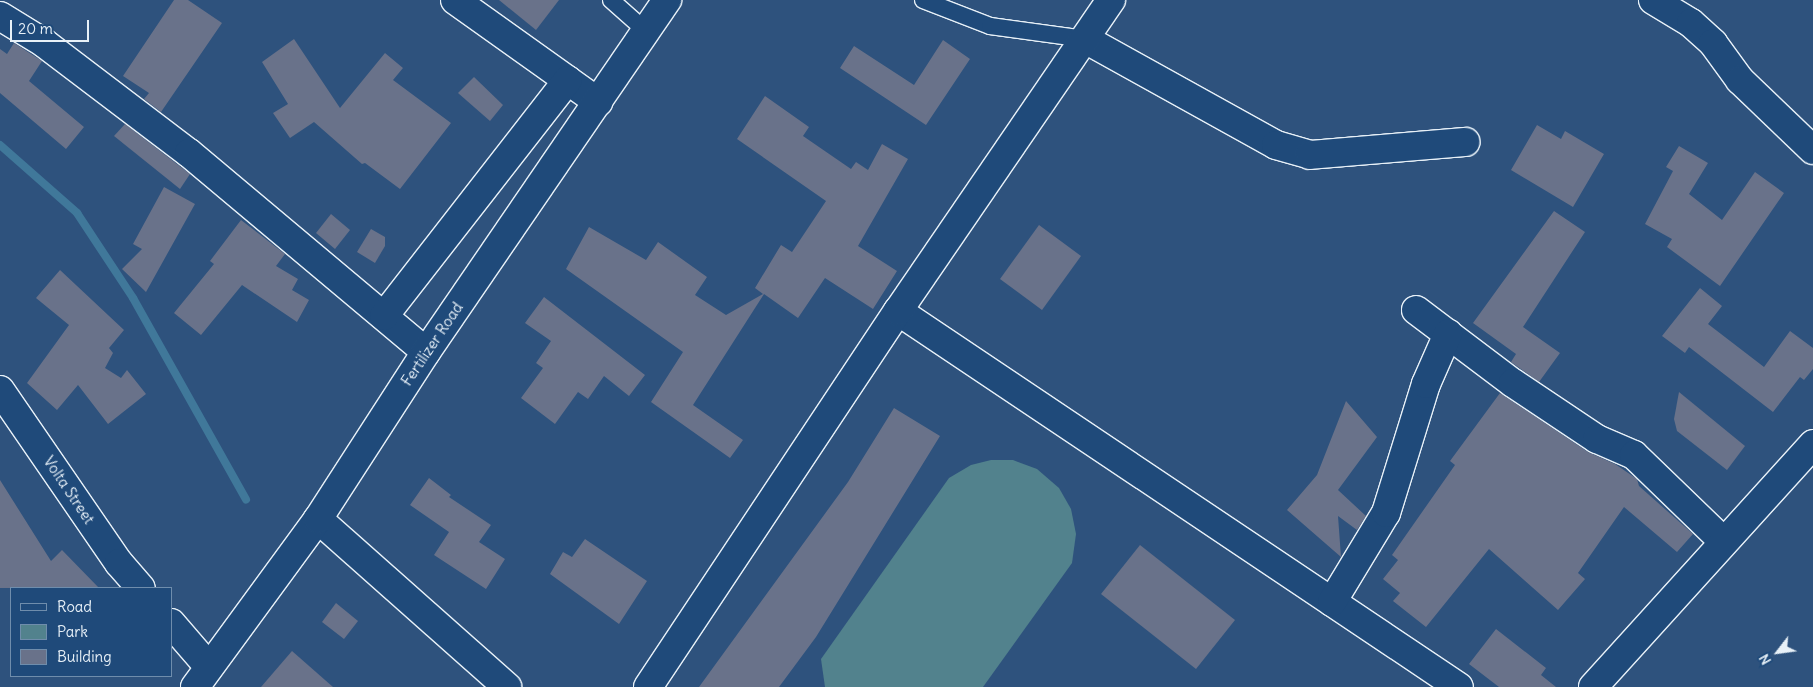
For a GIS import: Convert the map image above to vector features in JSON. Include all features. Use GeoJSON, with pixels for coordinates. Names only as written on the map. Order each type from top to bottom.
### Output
{"type":"FeatureCollection","features":[{"type":"Feature","properties":{"kind":"street"},"geometry":{"type":"LineString","coordinates":[[455,0],[598,102]]}},
{"type":"Feature","properties":{"kind":"street","name":"Fertilizer Road"},"geometry":{"type":"LineString","coordinates":[[202,677],[318,519],[426,352],[667,0]]}},
{"type":"Feature","properties":{"kind":"street"},"geometry":{"type":"LineString","coordinates":[[648,687],[898,311],[1111,0]]}},
{"type":"Feature","properties":{"kind":"street"},"geometry":{"type":"LineString","coordinates":[[1653,0],[1691,23],[1713,43],[1740,80],[1813,150]]}},
{"type":"Feature","properties":{"kind":"street"},"geometry":{"type":"LineString","coordinates":[[0,16],[44,43],[189,153],[426,352]]}},
{"type":"Feature","properties":{"kind":"street"},"geometry":{"type":"LineString","coordinates":[[1086,39],[1276,145],[1310,155],[1465,142]]}},
{"type":"Feature","properties":{"kind":"street"},"geometry":{"type":"LineString","coordinates":[[384,316],[568,80]]}},
{"type":"Feature","properties":{"kind":"street"},"geometry":{"type":"LineString","coordinates":[[1416,310],[1597,439],[1634,456],[1724,542]]}},
{"type":"Feature","properties":{"kind":"street"},"geometry":{"type":"LineString","coordinates":[[898,311],[1459,687]]}},
{"type":"Feature","properties":{"kind":"street"},"geometry":{"type":"LineString","coordinates":[[1332,602],[1386,513],[1426,384],[1448,334]]}},
{"type":"Feature","properties":{"kind":"street","name":"Volta Street"},"geometry":{"type":"LineString","coordinates":[[0,390],[119,563],[140,587]]}},
{"type":"Feature","properties":{"kind":"street"},"geometry":{"type":"LineString","coordinates":[[1592,687],[1813,444]]}},
{"type":"Feature","properties":{"kind":"street"},"geometry":{"type":"LineString","coordinates":[[318,519],[507,687]]}},
{"type":"Feature","properties":{"kind":"street"},"geometry":{"type":"LineString","coordinates":[[172,626],[202,677]]}},
{"type":"Feature","properties":{"kind":"lane"},"geometry":{"type":"LineString","coordinates":[[611,0],[646,31]]}},
{"type":"Feature","properties":{"kind":"lane"},"geometry":{"type":"LineString","coordinates":[[923,0],[990,26],[1086,39]]}},
{"type":"Feature","properties":{"kind":"green space"},"geometry":{"type":"Polygon","coordinates":[[[991,460],[1013,460],[1037,469],[1059,488],[1071,509],[1076,534],[1072,563],[983,687],[825,687],[821,659],[949,478],[971,465],[991,460]]]}},
{"type":"Feature","properties":{"kind":"building"},"geometry":{"type":"Polygon","coordinates":[[[174,0],[188,0],[222,23],[161,112],[144,99],[149,93],[123,76],[174,0]]]}},
{"type":"Feature","properties":{"kind":"building"},"geometry":{"type":"Polygon","coordinates":[[[499,0],[559,0],[536,30],[499,0]]]}},
{"type":"Feature","properties":{"kind":"building"},"geometry":{"type":"Polygon","coordinates":[[[294,39],[340,108],[385,53],[403,68],[393,80],[451,123],[400,189],[365,163],[362,164],[314,122],[290,138],[273,113],[288,104],[262,62],[294,39]]]}},
{"type":"Feature","properties":{"kind":"building"},"geometry":{"type":"Polygon","coordinates":[[[943,40],[970,59],[926,125],[840,68],[854,46],[914,85],[943,40]]]}},
{"type":"Feature","properties":{"kind":"building"},"geometry":{"type":"Polygon","coordinates":[[[14,43],[42,61],[29,81],[84,127],[66,149],[0,93],[0,49],[7,54],[14,43]]]}},
{"type":"Feature","properties":{"kind":"building"},"geometry":{"type":"Polygon","coordinates":[[[474,77],[503,105],[490,121],[458,93],[474,77]]]}},
{"type":"Feature","properties":{"kind":"building"},"geometry":{"type":"Polygon","coordinates":[[[765,96],[809,127],[803,136],[851,169],[856,162],[868,170],[882,144],[908,159],[858,246],[897,271],[873,309],[825,278],[798,318],[764,294],[693,405],[743,440],[730,458],[651,402],[683,352],[566,269],[589,227],[646,260],[658,242],[707,277],[695,295],[726,315],[763,294],[755,288],[781,245],[792,252],[826,201],[737,139],[765,96]]]}},
{"type":"Feature","properties":{"kind":"building"},"geometry":{"type":"Polygon","coordinates":[[[125,124],[190,174],[180,189],[114,136],[125,124]]]}},
{"type":"Feature","properties":{"kind":"building"},"geometry":{"type":"Polygon","coordinates":[[[1537,125],[1561,139],[1565,131],[1604,154],[1573,207],[1511,170],[1537,125]]]}},
{"type":"Feature","properties":{"kind":"building"},"geometry":{"type":"Polygon","coordinates":[[[1679,146],[1708,163],[1689,194],[1722,220],[1755,172],[1784,193],[1720,286],[1667,247],[1672,239],[1645,224],[1673,171],[1666,167],[1679,146]]]}},
{"type":"Feature","properties":{"kind":"building"},"geometry":{"type":"Polygon","coordinates":[[[164,187],[195,204],[146,292],[122,269],[142,249],[133,244],[164,187]]]}},
{"type":"Feature","properties":{"kind":"building"},"geometry":{"type":"Polygon","coordinates":[[[1554,211],[1585,232],[1523,327],[1560,353],[1539,382],[1511,362],[1516,354],[1473,323],[1554,211]]]}},
{"type":"Feature","properties":{"kind":"building"},"geometry":{"type":"Polygon","coordinates":[[[331,214],[350,230],[335,249],[316,233],[331,214]]]}},
{"type":"Feature","properties":{"kind":"building"},"geometry":{"type":"Polygon","coordinates":[[[241,220],[285,254],[276,266],[298,279],[292,290],[309,300],[297,322],[242,285],[201,335],[174,313],[214,264],[210,261],[241,220]]]}},
{"type":"Feature","properties":{"kind":"building"},"geometry":{"type":"Polygon","coordinates":[[[1039,225],[1081,256],[1042,310],[1000,279],[1039,225]]]}},
{"type":"Feature","properties":{"kind":"building"},"geometry":{"type":"Polygon","coordinates":[[[371,229],[385,237],[385,246],[375,263],[357,252],[371,229]]]}},
{"type":"Feature","properties":{"kind":"building"},"geometry":{"type":"Polygon","coordinates":[[[60,270],[124,330],[109,348],[113,353],[105,368],[121,378],[127,370],[146,394],[108,424],[78,385],[57,410],[27,383],[69,325],[36,298],[60,270]]]}},
{"type":"Feature","properties":{"kind":"building"},"geometry":{"type":"Polygon","coordinates":[[[1700,288],[1722,306],[1708,324],[1764,367],[1790,331],[1813,348],[1813,369],[1804,380],[1800,377],[1773,412],[1689,347],[1685,353],[1662,336],[1700,288]]]}},
{"type":"Feature","properties":{"kind":"building"},"geometry":{"type":"Polygon","coordinates":[[[544,297],[645,375],[629,396],[604,376],[588,399],[578,392],[555,424],[521,398],[543,368],[536,363],[551,341],[525,323],[544,297]]]}},
{"type":"Feature","properties":{"kind":"building"},"geometry":{"type":"Polygon","coordinates":[[[1679,392],[1745,446],[1727,470],[1677,431],[1674,419],[1679,392]]]}},
{"type":"Feature","properties":{"kind":"building"},"geometry":{"type":"Polygon","coordinates":[[[1500,393],[1588,452],[1615,464],[1637,479],[1639,486],[1693,534],[1677,552],[1624,507],[1578,573],[1585,579],[1558,610],[1489,549],[1426,627],[1393,601],[1400,593],[1383,579],[1398,560],[1392,555],[1455,465],[1450,461],[1500,393]]]}},
{"type":"Feature","properties":{"kind":"building"},"geometry":{"type":"Polygon","coordinates":[[[1346,401],[1377,437],[1338,490],[1366,516],[1357,530],[1338,516],[1341,557],[1287,510],[1317,475],[1346,401]]]}},
{"type":"Feature","properties":{"kind":"building"},"geometry":{"type":"Polygon","coordinates":[[[894,408],[940,436],[816,637],[779,687],[699,687],[848,482],[894,408]]]}},
{"type":"Feature","properties":{"kind":"building"},"geometry":{"type":"Polygon","coordinates":[[[429,478],[451,495],[449,497],[491,525],[479,542],[505,559],[486,589],[434,555],[449,532],[410,505],[429,478]]]}},
{"type":"Feature","properties":{"kind":"building"},"geometry":{"type":"Polygon","coordinates":[[[0,480],[51,561],[62,550],[98,587],[0,588],[0,480]]]}},
{"type":"Feature","properties":{"kind":"building"},"geometry":{"type":"Polygon","coordinates":[[[585,539],[647,581],[619,624],[550,574],[563,552],[572,557],[585,539]]]}},
{"type":"Feature","properties":{"kind":"building"},"geometry":{"type":"Polygon","coordinates":[[[1140,545],[1235,620],[1196,669],[1101,594],[1140,545]]]}},
{"type":"Feature","properties":{"kind":"building"},"geometry":{"type":"Polygon","coordinates":[[[336,603],[358,621],[344,639],[322,622],[336,603]]]}},
{"type":"Feature","properties":{"kind":"building"},"geometry":{"type":"Polygon","coordinates":[[[1496,629],[1546,668],[1541,675],[1556,687],[1499,687],[1469,664],[1496,629]]]}},
{"type":"Feature","properties":{"kind":"building"},"geometry":{"type":"Polygon","coordinates":[[[292,651],[333,687],[261,687],[292,651]]]}},
{"type":"Feature","properties":{"kind":"waterway"},"geometry":{"type":"LineString","coordinates":[[0,145],[77,213],[133,298],[246,499]]}}]}
